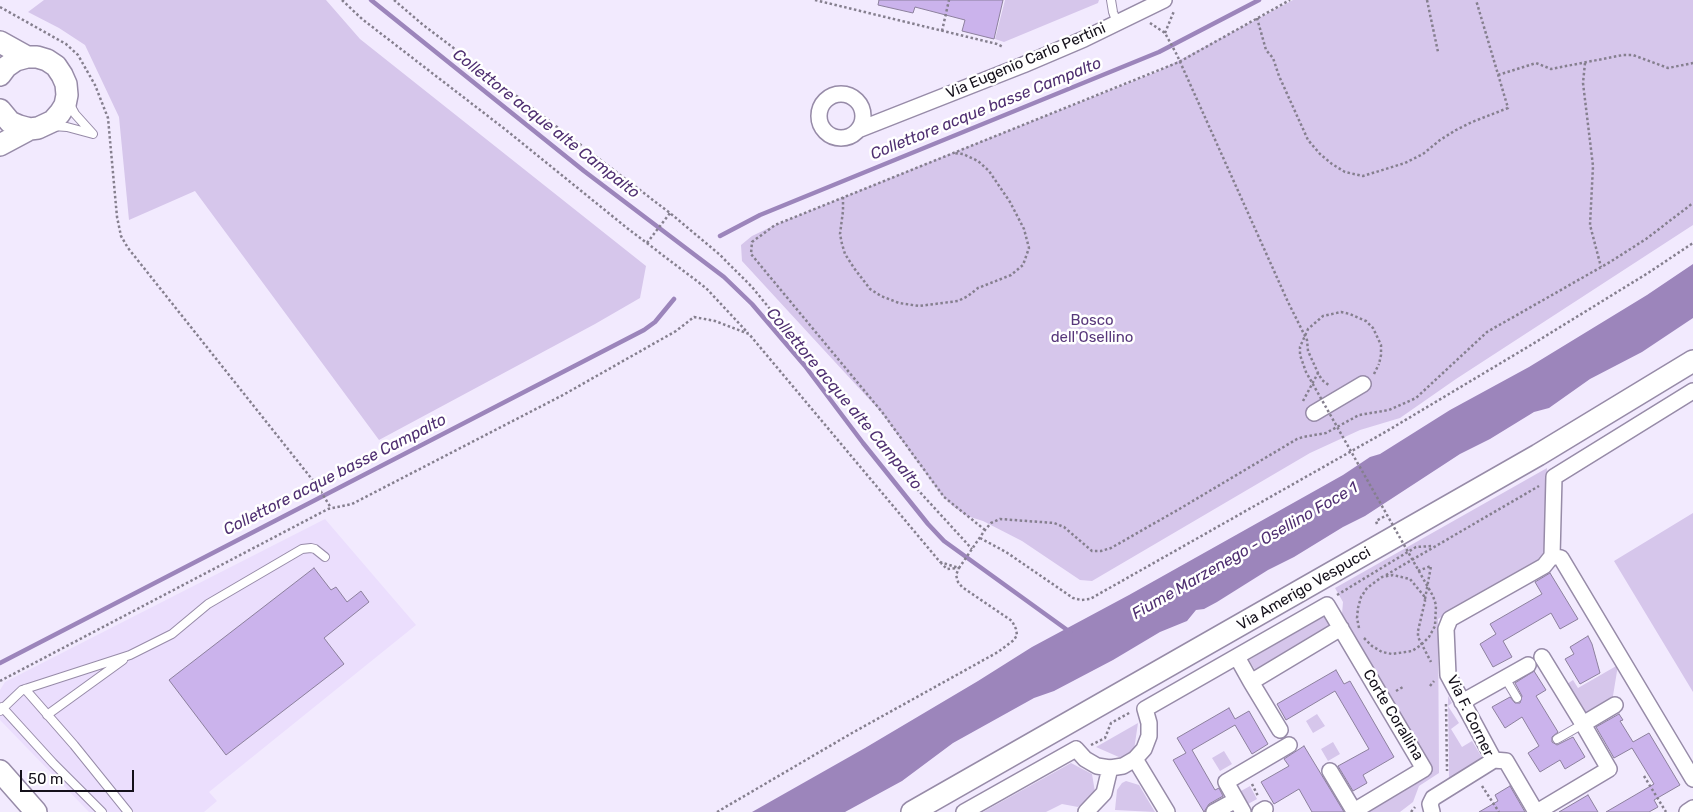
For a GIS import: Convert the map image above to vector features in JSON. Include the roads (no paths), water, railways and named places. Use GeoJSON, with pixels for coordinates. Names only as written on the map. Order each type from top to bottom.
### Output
{"type":"FeatureCollection","features":[{"type":"Feature","properties":{"kind":"main road"},"geometry":{"type":"LineString","coordinates":[[0,42],[26,57]]}},
{"type":"Feature","properties":{"kind":"main road"},"geometry":{"type":"LineString","coordinates":[[0,75],[6,66],[16,60],[26,57],[37,57],[47,60],[56,66],[66,84],[67,95],[60,114],[53,121],[0,145]]}},
{"type":"Feature","properties":{"kind":"main road"},"geometry":{"type":"LineString","coordinates":[[0,110],[10,122],[19,126],[38,127]]}},
{"type":"Feature","properties":{"kind":"main road","name":"Via Amerigo Vespucci"},"geometry":{"type":"LineString","coordinates":[[912,812],[1554,446],[1693,361]]}},
{"type":"Feature","properties":{"kind":"main road"},"geometry":{"type":"LineString","coordinates":[[0,771],[36,812]]}},
{"type":"Feature","properties":{"kind":"street","name":"Via Eugenio Carlo Pertini"},"geometry":{"type":"LineString","coordinates":[[858,130],[1023,65],[1117,23],[1169,5]]}},
{"type":"Feature","properties":{"kind":"street"},"geometry":{"type":"LineString","coordinates":[[860,105],[863,118],[858,130],[847,137],[834,138],[823,130],[818,118],[821,105],[830,96],[844,94],[850,96],[860,105],[886,118]]}},
{"type":"Feature","properties":{"kind":"street"},"geometry":{"type":"LineString","coordinates":[[1314,413],[1363,384]]}},
{"type":"Feature","properties":{"kind":"street"},"geometry":{"type":"LineString","coordinates":[[1693,391],[1554,477],[1552,556],[1561,558],[1693,779]]}},
{"type":"Feature","properties":{"kind":"street","name":"Via F. Corner"},"geometry":{"type":"LineString","coordinates":[[1432,812],[1430,804],[1433,798],[1494,760],[1448,675],[1446,629],[1450,619],[1544,566],[1552,556]]}},
{"type":"Feature","properties":{"kind":"street","name":"Corte Corallina"},"geometry":{"type":"LineString","coordinates":[[1237,657],[1328,605],[1424,770],[1354,812],[1330,771]]}},
{"type":"Feature","properties":{"kind":"street"},"geometry":{"type":"LineString","coordinates":[[1251,682],[1341,628]]}},
{"type":"Feature","properties":{"kind":"street"},"geometry":{"type":"LineString","coordinates":[[964,812],[1078,751],[1085,759],[1097,766],[1110,768],[1123,766],[1135,759],[1144,749],[1149,736],[1149,723],[1145,709],[1237,657],[1280,730]]}},
{"type":"Feature","properties":{"kind":"street"},"geometry":{"type":"LineString","coordinates":[[1494,760],[1506,761],[1540,810],[1610,769],[1542,657]]}},
{"type":"Feature","properties":{"kind":"street"},"geometry":{"type":"LineString","coordinates":[[1462,702],[1528,665]]}},
{"type":"Feature","properties":{"kind":"street"},"geometry":{"type":"LineString","coordinates":[[1168,666],[1184,687]]}},
{"type":"Feature","properties":{"kind":"street"},"geometry":{"type":"LineString","coordinates":[[1583,724],[1616,705]]}},
{"type":"Feature","properties":{"kind":"street"},"geometry":{"type":"LineString","coordinates":[[1214,812],[1240,806],[1224,779],[1245,771],[1289,745]]}},
{"type":"Feature","properties":{"kind":"street"},"geometry":{"type":"LineString","coordinates":[[1135,759],[1167,812]]}},
{"type":"Feature","properties":{"kind":"street"},"geometry":{"type":"LineString","coordinates":[[1086,812],[1104,793],[1110,768]]}},
{"type":"Feature","properties":{"kind":"street"},"geometry":{"type":"LineString","coordinates":[[1687,812],[1693,808]]}},
{"type":"Feature","properties":{"kind":"lane"},"geometry":{"type":"LineString","coordinates":[[1111,0],[1117,23]]}},
{"type":"Feature","properties":{"kind":"lane"},"geometry":{"type":"LineString","coordinates":[[38,127],[67,127],[94,134],[70,107],[67,95]]}},
{"type":"Feature","properties":{"kind":"lane"},"geometry":{"type":"LineString","coordinates":[[102,812],[1,709],[18,692],[130,654],[172,634],[208,604],[302,550],[315,549],[325,557]]}},
{"type":"Feature","properties":{"kind":"lane"},"geometry":{"type":"LineString","coordinates":[[47,715],[130,654]]}},
{"type":"Feature","properties":{"kind":"lane"},"geometry":{"type":"LineString","coordinates":[[1505,678],[1517,698]]}},
{"type":"Feature","properties":{"kind":"lane"},"geometry":{"type":"LineString","coordinates":[[25,689],[128,812]]}},
{"type":"Feature","properties":{"kind":"lane"},"geometry":{"type":"LineString","coordinates":[[1557,739],[1583,724]]}},
{"type":"Feature","properties":{"kind":"water","name":"Fiume Marzenego - Osellino Foce 1"},"geometry":{"type":"Polygon","coordinates":[[[1693,264],[1693,318],[1642,352],[1590,379],[1549,408],[1534,412],[1490,439],[1460,454],[1365,516],[1268,570],[1217,602],[1204,609],[1196,610],[1187,621],[1160,632],[1113,660],[1054,691],[1034,698],[953,743],[902,781],[845,812],[752,812],[865,748],[1032,647],[1343,475],[1370,457],[1380,454],[1450,410],[1529,367],[1647,295],[1693,264]]]}},
{"type":"Feature","properties":{"kind":"waterway","name":"Collettore acque alte Campalto"},"geometry":{"type":"LineString","coordinates":[[371,0],[584,171],[724,277],[752,304],[805,366],[863,443],[928,524],[944,541],[1070,632]]}},
{"type":"Feature","properties":{"kind":"waterway","name":"Collettore acque basse Campalto"},"geometry":{"type":"LineString","coordinates":[[720,236],[760,215],[1159,52],[1259,0]]}},
{"type":"Feature","properties":{"kind":"waterway","name":"Collettore acque basse Campalto"},"geometry":{"type":"LineString","coordinates":[[0,663],[644,330],[655,322],[674,299]]}},
{"type":"Feature","properties":{"kind":"park label","name":"Bosco dell'Osellino"},"geometry":{"type":"Point","coordinates":[1092,330]}}]}
